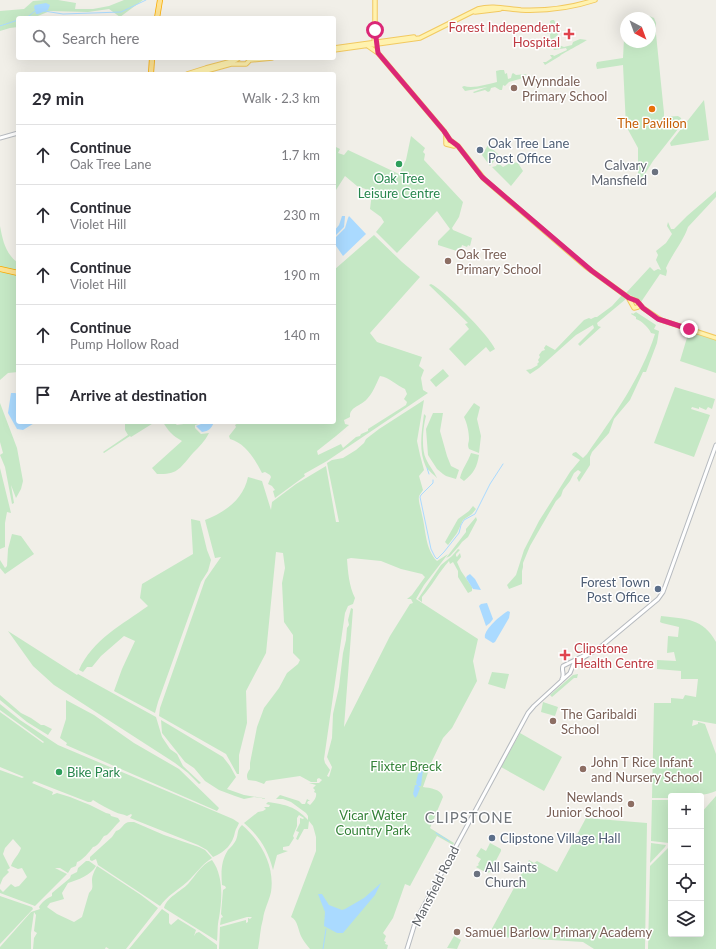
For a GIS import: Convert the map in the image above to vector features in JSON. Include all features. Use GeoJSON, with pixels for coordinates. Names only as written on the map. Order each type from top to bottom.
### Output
{"type":"FeatureCollection","features":[{"type":"Feature","properties":{"kind":"highway"},"geometry":{"type":"LineString","coordinates":[[157,16],[160,0]]}},
{"type":"Feature","properties":{"kind":"highway"},"geometry":{"type":"LineString","coordinates":[[150,72],[152,60]]}},
{"type":"Feature","properties":{"kind":"highway"},"geometry":{"type":"LineString","coordinates":[[0,266],[16,270]]}},
{"type":"Feature","properties":{"kind":"highway"},"geometry":{"type":"LineString","coordinates":[[0,269],[16,273]]}},
{"type":"Feature","properties":{"kind":"main road"},"geometry":{"type":"LineString","coordinates":[[375,0],[375,44],[377,52]]}},
{"type":"Feature","properties":{"kind":"main road"},"geometry":{"type":"LineString","coordinates":[[336,49],[359,44],[415,40],[475,12],[478,9],[488,7],[501,9],[553,10],[574,7],[596,0]]}},
{"type":"Feature","properties":{"kind":"main road"},"geometry":{"type":"LineString","coordinates":[[375,35],[382,42]]}},
{"type":"Feature","properties":{"kind":"main road"},"geometry":{"type":"LineString","coordinates":[[336,49],[368,46],[382,42],[423,36]]}},
{"type":"Feature","properties":{"kind":"main road"},"geometry":{"type":"LineString","coordinates":[[368,46],[377,52],[446,133],[449,142],[459,149],[482,177],[598,276],[629,298],[633,302],[633,307],[639,306]]}},
{"type":"Feature","properties":{"kind":"main road"},"geometry":{"type":"LineString","coordinates":[[193,72],[236,60]]}},
{"type":"Feature","properties":{"kind":"main road"},"geometry":{"type":"LineString","coordinates":[[202,72],[220,67],[242,63],[246,64],[249,60]]}},
{"type":"Feature","properties":{"kind":"main road"},"geometry":{"type":"LineString","coordinates":[[0,138],[16,133]]}},
{"type":"Feature","properties":{"kind":"main road"},"geometry":{"type":"LineString","coordinates":[[633,302],[637,301],[639,306],[663,321],[716,338]]}},
{"type":"Feature","properties":{"kind":"main road"},"geometry":{"type":"LineString","coordinates":[[563,672],[566,674],[570,673],[574,663],[602,646],[658,598],[664,590],[716,445]]}},
{"type":"Feature","properties":{"kind":"main road"},"geometry":{"type":"LineString","coordinates":[[561,681],[563,676],[562,667],[602,646]]}},
{"type":"Feature","properties":{"kind":"main road"},"geometry":{"type":"LineString","coordinates":[[565,665],[572,667]]}},
{"type":"Feature","properties":{"kind":"main road","name":"Mansfield Road"},"geometry":{"type":"LineString","coordinates":[[407,949],[415,923],[420,913],[528,713],[570,673]]}},
{"type":"Feature","properties":{"kind":"green space"},"geometry":{"type":"Polygon","coordinates":[[[58,0],[76,3],[75,9],[93,9],[109,6],[124,0],[143,0],[121,16],[119,16],[109,9],[88,12],[50,11],[38,16],[16,16],[16,27],[0,31],[0,11],[24,9],[33,1],[58,0]]]}},
{"type":"Feature","properties":{"kind":"green space"},"geometry":{"type":"Polygon","coordinates":[[[552,20],[555,22],[558,35],[554,38],[556,44],[564,47],[572,45],[573,42],[580,39],[587,40],[545,65],[543,62],[546,62],[552,58],[550,55],[554,56],[567,50],[566,48],[554,50],[550,34],[546,33],[551,31],[550,21],[552,20]]]}},
{"type":"Feature","properties":{"kind":"green space"},"geometry":{"type":"Polygon","coordinates":[[[656,34],[664,113],[664,124],[658,124],[657,128],[667,128],[666,117],[678,116],[681,118],[682,124],[653,161],[638,185],[638,148],[626,126],[623,65],[597,69],[596,65],[597,62],[623,58],[624,48],[656,48],[656,34]]]}},
{"type":"Feature","properties":{"kind":"green space"},"geometry":{"type":"Polygon","coordinates":[[[504,70],[505,74],[507,73],[508,79],[511,78],[513,73],[516,75],[527,74],[523,76],[523,78],[509,82],[505,86],[503,85],[502,90],[495,87],[491,88],[488,92],[485,90],[474,93],[473,92],[487,87],[465,91],[462,87],[476,87],[497,82],[496,71],[504,70]]]}},
{"type":"Feature","properties":{"kind":"green space"},"geometry":{"type":"Polygon","coordinates":[[[704,100],[709,140],[671,146],[670,143],[704,100]]]}},
{"type":"Feature","properties":{"kind":"green space"},"geometry":{"type":"Polygon","coordinates":[[[411,136],[425,148],[423,152],[425,154],[424,160],[463,202],[459,217],[452,228],[453,230],[472,238],[470,246],[468,245],[467,247],[462,245],[460,252],[438,245],[438,241],[450,229],[437,211],[397,253],[376,232],[384,222],[381,217],[370,209],[371,191],[357,186],[345,176],[336,190],[336,147],[340,149],[338,153],[344,155],[348,150],[399,174],[406,160],[411,136]]]}},
{"type":"Feature","properties":{"kind":"green space"},"geometry":{"type":"Polygon","coordinates":[[[488,145],[499,155],[490,166],[482,155],[488,145]]]}},
{"type":"Feature","properties":{"kind":"green space"},"geometry":{"type":"Polygon","coordinates":[[[512,162],[518,163],[523,171],[511,186],[492,167],[496,166],[498,163],[503,167],[512,162]]]}},
{"type":"Feature","properties":{"kind":"green space"},"geometry":{"type":"Polygon","coordinates":[[[716,191],[716,197],[688,227],[666,268],[666,276],[660,274],[641,302],[640,300],[626,293],[650,267],[654,271],[658,269],[661,270],[656,260],[658,255],[656,251],[666,243],[672,234],[667,226],[668,222],[671,229],[674,229],[716,191]]]}},
{"type":"Feature","properties":{"kind":"green space"},"geometry":{"type":"Polygon","coordinates":[[[0,226],[7,251],[16,261],[16,372],[8,373],[0,380],[0,226]]]}},
{"type":"Feature","properties":{"kind":"green space"},"geometry":{"type":"Polygon","coordinates":[[[374,235],[420,277],[370,333],[377,342],[422,357],[419,366],[424,370],[421,378],[423,390],[428,393],[327,461],[304,474],[305,476],[275,498],[273,491],[275,490],[268,484],[271,477],[270,475],[265,472],[262,473],[249,452],[240,444],[230,439],[229,436],[236,427],[235,425],[336,424],[336,268],[374,235]],[[380,376],[369,397],[353,409],[350,417],[344,420],[345,424],[349,425],[317,451],[318,455],[341,444],[343,448],[356,437],[368,431],[368,429],[406,405],[407,402],[404,399],[407,394],[405,389],[380,376]]]}},
{"type":"Feature","properties":{"kind":"green space"},"geometry":{"type":"Polygon","coordinates":[[[431,284],[446,295],[466,314],[491,342],[495,349],[490,352],[486,347],[465,366],[449,349],[469,329],[465,324],[468,323],[429,285],[431,284]]]}},
{"type":"Feature","properties":{"kind":"green space"},"geometry":{"type":"Polygon","coordinates":[[[622,295],[626,299],[597,323],[598,326],[601,327],[580,346],[578,344],[594,328],[593,325],[576,335],[539,368],[530,374],[526,370],[538,365],[539,355],[545,350],[544,348],[546,345],[555,350],[584,320],[597,317],[612,306],[622,295]]]}},
{"type":"Feature","properties":{"kind":"green space"},"geometry":{"type":"Polygon","coordinates":[[[636,312],[656,325],[654,329],[659,331],[657,343],[646,372],[643,372],[630,400],[614,419],[609,433],[592,452],[590,457],[590,465],[579,482],[577,478],[581,472],[578,470],[574,473],[563,490],[561,496],[556,501],[530,546],[523,563],[522,584],[509,589],[507,585],[516,575],[524,550],[539,521],[570,472],[580,460],[572,455],[573,453],[576,452],[583,458],[587,454],[626,397],[642,366],[655,334],[651,333],[641,321],[636,319],[636,317],[631,314],[636,312]]]}},
{"type":"Feature","properties":{"kind":"green space"},"geometry":{"type":"Polygon","coordinates":[[[689,331],[716,340],[716,373],[680,361],[689,331]]]}},
{"type":"Feature","properties":{"kind":"green space"},"geometry":{"type":"Polygon","coordinates":[[[443,369],[449,376],[436,387],[430,380],[443,369]]]}},
{"type":"Feature","properties":{"kind":"green space"},"geometry":{"type":"Polygon","coordinates":[[[675,387],[715,399],[712,409],[708,407],[706,410],[699,407],[699,409],[692,407],[691,409],[710,415],[694,457],[654,443],[675,387]]]}},
{"type":"Feature","properties":{"kind":"green space"},"geometry":{"type":"Polygon","coordinates":[[[424,400],[417,441],[424,470],[419,476],[423,490],[419,496],[419,503],[426,539],[430,551],[437,561],[448,554],[424,585],[416,599],[478,639],[473,661],[477,681],[452,728],[443,738],[432,761],[423,787],[435,789],[442,794],[443,797],[430,828],[454,843],[453,845],[437,836],[410,886],[405,884],[393,918],[383,933],[386,936],[384,941],[386,942],[385,944],[388,945],[387,949],[310,949],[302,938],[297,923],[291,917],[316,851],[316,837],[313,826],[309,821],[308,829],[304,829],[298,840],[296,839],[299,832],[296,831],[300,823],[300,818],[304,818],[299,815],[293,836],[294,838],[289,846],[283,847],[283,850],[288,851],[277,855],[273,870],[262,844],[244,823],[258,812],[266,809],[264,807],[269,807],[270,805],[266,804],[268,802],[290,807],[299,812],[308,820],[306,813],[291,802],[283,799],[276,799],[280,795],[305,804],[307,799],[310,801],[307,803],[310,805],[316,797],[316,793],[314,792],[315,790],[313,788],[316,785],[309,783],[319,783],[322,780],[319,778],[317,779],[317,782],[311,782],[300,776],[266,781],[264,784],[248,780],[247,777],[250,769],[257,727],[264,708],[279,688],[287,673],[298,664],[300,660],[293,653],[293,635],[284,622],[282,583],[285,568],[283,553],[276,552],[266,653],[246,691],[247,723],[239,755],[239,774],[237,774],[226,754],[159,716],[160,708],[205,580],[221,557],[215,558],[205,520],[226,509],[237,499],[246,485],[248,477],[262,481],[271,510],[272,502],[296,484],[326,466],[336,522],[339,522],[327,463],[332,460],[343,458],[356,450],[364,443],[366,439],[424,400]],[[351,558],[347,559],[350,584],[355,598],[353,604],[348,606],[345,613],[324,759],[330,770],[327,776],[329,777],[332,767],[327,757],[332,738],[333,714],[339,687],[351,608],[353,609],[344,727],[390,636],[410,604],[413,603],[411,599],[407,599],[412,595],[425,577],[422,574],[401,569],[381,561],[351,558]]]}},
{"type":"Feature","properties":{"kind":"green space"},"geometry":{"type":"Polygon","coordinates":[[[0,403],[17,448],[23,481],[16,498],[11,485],[14,503],[12,504],[5,467],[0,455],[3,453],[0,442],[0,403]]]}},
{"type":"Feature","properties":{"kind":"green space"},"geometry":{"type":"Polygon","coordinates":[[[474,403],[480,407],[477,419],[481,436],[479,453],[469,449],[468,431],[464,417],[474,403]]]}},
{"type":"Feature","properties":{"kind":"green space"},"geometry":{"type":"Polygon","coordinates":[[[433,413],[443,413],[440,431],[451,466],[459,470],[456,479],[446,476],[437,469],[428,455],[426,429],[433,413]]]}},
{"type":"Feature","properties":{"kind":"green space"},"geometry":{"type":"Polygon","coordinates":[[[424,414],[426,416],[423,438],[424,455],[437,478],[426,467],[422,454],[421,440],[424,414]]]}},
{"type":"Feature","properties":{"kind":"green space"},"geometry":{"type":"Polygon","coordinates":[[[125,424],[152,424],[104,453],[103,452],[128,435],[125,430],[125,424]]]}},
{"type":"Feature","properties":{"kind":"green space"},"geometry":{"type":"Polygon","coordinates":[[[164,424],[199,424],[195,425],[195,428],[201,434],[209,433],[202,444],[178,470],[170,473],[157,474],[152,468],[182,441],[164,424]]]}},
{"type":"Feature","properties":{"kind":"green space"},"geometry":{"type":"Polygon","coordinates":[[[471,453],[479,455],[478,459],[473,472],[464,481],[460,478],[471,453]]]}},
{"type":"Feature","properties":{"kind":"green space"},"geometry":{"type":"Polygon","coordinates":[[[0,468],[11,513],[7,512],[5,523],[5,547],[0,549],[0,468]]]}},
{"type":"Feature","properties":{"kind":"green space"},"geometry":{"type":"Polygon","coordinates":[[[473,506],[476,509],[472,514],[463,520],[457,533],[448,545],[445,542],[458,519],[473,506]]]}},
{"type":"Feature","properties":{"kind":"green space"},"geometry":{"type":"Polygon","coordinates":[[[476,517],[477,520],[468,537],[450,556],[446,558],[466,532],[466,529],[476,517]]]}},
{"type":"Feature","properties":{"kind":"green space"},"geometry":{"type":"Polygon","coordinates":[[[191,519],[200,521],[211,560],[208,571],[201,582],[155,713],[114,691],[135,641],[124,636],[101,656],[92,667],[87,667],[83,672],[79,670],[85,659],[100,641],[148,606],[140,598],[142,584],[193,554],[191,519]]]}},
{"type":"Feature","properties":{"kind":"green space"},"geometry":{"type":"Polygon","coordinates":[[[12,534],[21,536],[34,554],[5,574],[0,568],[0,560],[5,568],[7,566],[8,549],[12,534]]]}},
{"type":"Feature","properties":{"kind":"green space"},"geometry":{"type":"Polygon","coordinates":[[[458,549],[460,550],[456,556],[457,557],[460,553],[461,557],[457,562],[461,571],[472,587],[472,591],[468,593],[458,577],[458,571],[453,562],[450,564],[449,561],[422,597],[422,602],[418,599],[441,565],[458,549]]]}},
{"type":"Feature","properties":{"kind":"green space"},"geometry":{"type":"Polygon","coordinates":[[[661,616],[693,621],[705,628],[716,642],[716,724],[693,720],[692,726],[698,724],[698,722],[705,724],[716,754],[716,791],[711,793],[668,793],[668,798],[652,798],[654,703],[671,703],[671,698],[683,699],[685,695],[696,697],[698,679],[681,679],[681,671],[657,669],[657,660],[676,661],[674,652],[667,653],[668,636],[678,637],[679,627],[660,622],[661,616]]]}},
{"type":"Feature","properties":{"kind":"green space"},"geometry":{"type":"Polygon","coordinates":[[[8,631],[77,675],[78,674],[156,717],[162,737],[170,749],[177,754],[183,766],[201,783],[199,784],[175,763],[54,685],[33,666],[8,631]]]}},
{"type":"Feature","properties":{"kind":"green space"},"geometry":{"type":"Polygon","coordinates":[[[492,672],[509,674],[505,689],[488,684],[492,672]]]}},
{"type":"Feature","properties":{"kind":"green space"},"geometry":{"type":"Polygon","coordinates":[[[578,674],[577,678],[574,678],[552,697],[550,695],[573,675],[578,674]]]}},
{"type":"Feature","properties":{"kind":"green space"},"geometry":{"type":"Polygon","coordinates":[[[0,695],[21,713],[41,725],[52,729],[48,735],[27,722],[0,700],[0,695]]]}},
{"type":"Feature","properties":{"kind":"green space"},"geometry":{"type":"Polygon","coordinates":[[[66,700],[94,715],[134,743],[179,769],[219,808],[217,811],[66,745],[67,743],[60,738],[66,719],[66,700]]]}},
{"type":"Feature","properties":{"kind":"green space"},"geometry":{"type":"Polygon","coordinates":[[[543,702],[558,707],[555,716],[541,712],[543,702]]]}},
{"type":"Feature","properties":{"kind":"green space"},"geometry":{"type":"Polygon","coordinates":[[[0,704],[20,720],[58,745],[233,819],[239,823],[230,844],[225,850],[213,857],[207,850],[198,845],[130,818],[132,815],[131,814],[127,816],[118,813],[93,800],[88,802],[34,781],[32,783],[53,792],[52,795],[57,793],[70,797],[110,814],[111,816],[118,818],[120,821],[98,844],[77,862],[76,866],[71,868],[68,873],[60,868],[55,868],[67,874],[35,906],[0,893],[0,889],[3,892],[11,884],[15,887],[19,886],[27,877],[22,868],[18,869],[11,866],[21,848],[13,839],[5,848],[3,854],[10,868],[7,870],[9,872],[3,878],[0,885],[0,770],[22,778],[24,777],[0,767],[0,712],[43,743],[44,742],[0,710],[0,704]]]}},
{"type":"Feature","properties":{"kind":"green space"},"geometry":{"type":"Polygon","coordinates":[[[161,720],[223,757],[236,777],[227,789],[244,795],[269,799],[254,797],[244,799],[219,790],[205,781],[194,768],[185,762],[162,733],[161,720]]]}},
{"type":"Feature","properties":{"kind":"green space"},"geometry":{"type":"Polygon","coordinates":[[[520,733],[562,757],[544,791],[501,767],[520,733]]]}},
{"type":"Feature","properties":{"kind":"green space"},"geometry":{"type":"Polygon","coordinates":[[[716,796],[716,949],[648,949],[650,866],[668,848],[668,937],[704,937],[704,810],[716,796]]]}},
{"type":"Feature","properties":{"kind":"green space"},"geometry":{"type":"Polygon","coordinates":[[[652,800],[668,800],[668,843],[651,841],[652,800]]]}},
{"type":"Feature","properties":{"kind":"green space"},"geometry":{"type":"Polygon","coordinates":[[[586,818],[647,823],[645,949],[594,949],[583,942],[488,936],[529,860],[534,863],[537,861],[557,872],[586,818]]]}},
{"type":"Feature","properties":{"kind":"green space"},"geometry":{"type":"Polygon","coordinates":[[[128,822],[134,822],[164,835],[199,847],[205,850],[212,858],[160,906],[98,865],[96,859],[92,861],[90,860],[90,857],[112,837],[116,831],[128,822]]]}},
{"type":"Feature","properties":{"kind":"green space"},"geometry":{"type":"Polygon","coordinates":[[[242,825],[261,846],[269,864],[272,882],[271,892],[261,926],[258,949],[219,949],[220,927],[246,920],[246,923],[248,922],[248,918],[250,919],[252,917],[247,917],[220,925],[221,918],[223,917],[221,914],[223,890],[226,888],[222,885],[223,862],[228,850],[236,840],[238,831],[242,825]]]}},
{"type":"Feature","properties":{"kind":"green space"},"geometry":{"type":"Polygon","coordinates":[[[490,843],[501,849],[501,851],[490,872],[487,873],[476,867],[479,865],[478,864],[481,859],[476,856],[481,848],[486,851],[490,843]]]}},
{"type":"Feature","properties":{"kind":"green space"},"geometry":{"type":"Polygon","coordinates":[[[651,843],[666,845],[650,863],[651,843]]]}},
{"type":"Feature","properties":{"kind":"green space"},"geometry":{"type":"Polygon","coordinates":[[[212,860],[219,873],[221,888],[221,904],[217,941],[164,908],[165,904],[188,884],[199,870],[212,860]]]}},
{"type":"Feature","properties":{"kind":"green space"},"geometry":{"type":"Polygon","coordinates":[[[86,861],[89,861],[96,866],[94,869],[84,877],[68,883],[62,893],[64,899],[50,903],[47,907],[57,914],[74,922],[82,917],[89,893],[92,888],[92,876],[97,866],[158,908],[126,949],[109,949],[106,947],[105,949],[33,949],[34,938],[37,933],[34,931],[36,915],[34,912],[31,933],[31,949],[0,949],[0,947],[31,912],[40,909],[39,907],[43,902],[52,896],[52,893],[70,878],[71,875],[77,872],[78,868],[86,861]]]}},
{"type":"Feature","properties":{"kind":"green space"},"geometry":{"type":"Polygon","coordinates":[[[0,896],[32,907],[33,909],[0,944],[0,896]]]}},
{"type":"Feature","properties":{"kind":"green space"},"geometry":{"type":"Polygon","coordinates":[[[162,909],[169,914],[169,923],[171,925],[178,919],[196,930],[194,936],[199,932],[217,945],[217,949],[129,949],[162,909]]]}},
{"type":"Feature","properties":{"kind":"green space"},"geometry":{"type":"Polygon","coordinates":[[[454,936],[461,940],[457,949],[447,948],[454,936]]]}},
{"type":"Feature","properties":{"kind":"water"},"geometry":{"type":"Polygon","coordinates":[[[46,3],[50,5],[48,10],[36,14],[34,7],[35,5],[46,3]]]}},
{"type":"Feature","properties":{"kind":"water"},"geometry":{"type":"Polygon","coordinates":[[[342,216],[345,216],[344,227],[336,235],[336,229],[342,216]]]}},
{"type":"Feature","properties":{"kind":"water"},"geometry":{"type":"Polygon","coordinates":[[[349,216],[366,234],[343,256],[336,246],[336,237],[345,228],[349,216]]]}},
{"type":"Feature","properties":{"kind":"water"},"geometry":{"type":"Polygon","coordinates":[[[11,393],[16,393],[16,424],[33,424],[23,430],[17,429],[8,413],[11,393]]]}},
{"type":"Feature","properties":{"kind":"water"},"geometry":{"type":"Polygon","coordinates":[[[201,424],[213,424],[211,428],[202,432],[196,426],[201,424]]]}},
{"type":"Feature","properties":{"kind":"water"},"geometry":{"type":"Polygon","coordinates":[[[470,574],[475,579],[481,590],[473,589],[466,578],[470,574]]]}},
{"type":"Feature","properties":{"kind":"water"},"geometry":{"type":"Polygon","coordinates":[[[487,603],[493,619],[486,626],[479,606],[487,603]]]}},
{"type":"Feature","properties":{"kind":"water"},"geometry":{"type":"Polygon","coordinates":[[[508,611],[510,612],[509,618],[495,642],[493,643],[485,638],[485,635],[490,627],[497,619],[508,611]]]}},
{"type":"Feature","properties":{"kind":"water"},"geometry":{"type":"Polygon","coordinates":[[[423,770],[421,786],[418,786],[420,788],[415,798],[413,794],[415,785],[417,785],[418,774],[423,770]]]}},
{"type":"Feature","properties":{"kind":"water"},"geometry":{"type":"Polygon","coordinates":[[[381,883],[375,895],[343,933],[337,933],[324,926],[325,912],[318,894],[322,894],[329,905],[342,910],[364,898],[381,883]]]}},
{"type":"Feature","properties":{"kind":"waterway"},"geometry":{"type":"LineString","coordinates":[[44,11],[63,14],[121,12],[146,0]]}},
{"type":"Feature","properties":{"kind":"waterway"},"geometry":{"type":"LineString","coordinates":[[29,16],[36,10]]}},
{"type":"Feature","properties":{"kind":"waterway"},"geometry":{"type":"LineString","coordinates":[[0,26],[16,21]]}},
{"type":"Feature","properties":{"kind":"waterway"},"geometry":{"type":"LineString","coordinates":[[433,480],[433,483],[420,497],[431,549],[437,559],[459,533],[464,520],[475,514],[490,484],[503,464]]}},
{"type":"Feature","properties":{"kind":"waterway"},"geometry":{"type":"LineString","coordinates":[[427,468],[429,474]]}},
{"type":"Feature","properties":{"kind":"waterway"},"geometry":{"type":"LineString","coordinates":[[436,833],[449,841]]}},
{"type":"Feature","properties":{"kind":"waterway"},"geometry":{"type":"LineString","coordinates":[[323,949],[326,929]]}},
{"type":"Feature","properties":{"kind":"place","name":"Forest Independent Hospital"},"geometry":{"type":"Point","coordinates":[569,34]}},
{"type":"Feature","properties":{"kind":"place","name":"Wynndale Primary School"},"geometry":{"type":"Point","coordinates":[514,88]}},
{"type":"Feature","properties":{"kind":"place","name":"The Pavilion"},"geometry":{"type":"Point","coordinates":[652,109]}},
{"type":"Feature","properties":{"kind":"place","name":"Oak Tree Lane Post Office"},"geometry":{"type":"Point","coordinates":[480,150]}},
{"type":"Feature","properties":{"kind":"place","name":"Oak Tree Leisure Centre"},"geometry":{"type":"Point","coordinates":[399,164]}},
{"type":"Feature","properties":{"kind":"place","name":"Calvary Mansfield"},"geometry":{"type":"Point","coordinates":[655,172]}},
{"type":"Feature","properties":{"kind":"place","name":"Oak Tree Primary School"},"geometry":{"type":"Point","coordinates":[448,261]}},
{"type":"Feature","properties":{"kind":"place","name":"Forest Town Post Office"},"geometry":{"type":"Point","coordinates":[658,589]}},
{"type":"Feature","properties":{"kind":"place","name":"Clipstone Health Centre"},"geometry":{"type":"Point","coordinates":[565,655]}},
{"type":"Feature","properties":{"kind":"place","name":"The Garibaldi School"},"geometry":{"type":"Point","coordinates":[553,721]}},
{"type":"Feature","properties":{"kind":"place","name":"John T Rice Infant and Nursery School"},"geometry":{"type":"Point","coordinates":[583,769]}},
{"type":"Feature","properties":{"kind":"place","name":"Bike Park"},"geometry":{"type":"Point","coordinates":[59,772]}},
{"type":"Feature","properties":{"kind":"place","name":"Newlands Junior School"},"geometry":{"type":"Point","coordinates":[631,804]}},
{"type":"Feature","properties":{"kind":"place","name":"Clipstone Village Hall"},"geometry":{"type":"Point","coordinates":[492,838]}},
{"type":"Feature","properties":{"kind":"place","name":"All Saints Church"},"geometry":{"type":"Point","coordinates":[477,874]}},
{"type":"Feature","properties":{"kind":"place","name":"Samuel Barlow Primary Academy"},"geometry":{"type":"Point","coordinates":[457,932]}},
{"type":"Feature","properties":{"kind":"district","name":"CLIPSTONE"},"geometry":{"type":"Point","coordinates":[469,818]}},
{"type":"Feature","properties":{"kind":"route"},"geometry":{"type":"LineString","coordinates":[[375,30],[378,53],[424,109],[446,133],[451,142],[458,146],[482,177],[603,280],[629,298],[639,302],[643,308],[658,319],[689,329]]}},
{"type":"Feature","properties":{"kind":"park label","name":"Flixter Breck"},"geometry":{"type":"Point","coordinates":[406,766]}},
{"type":"Feature","properties":{"kind":"park label","name":"Vicar Water Country Park"},"geometry":{"type":"Point","coordinates":[373,822]}}]}
